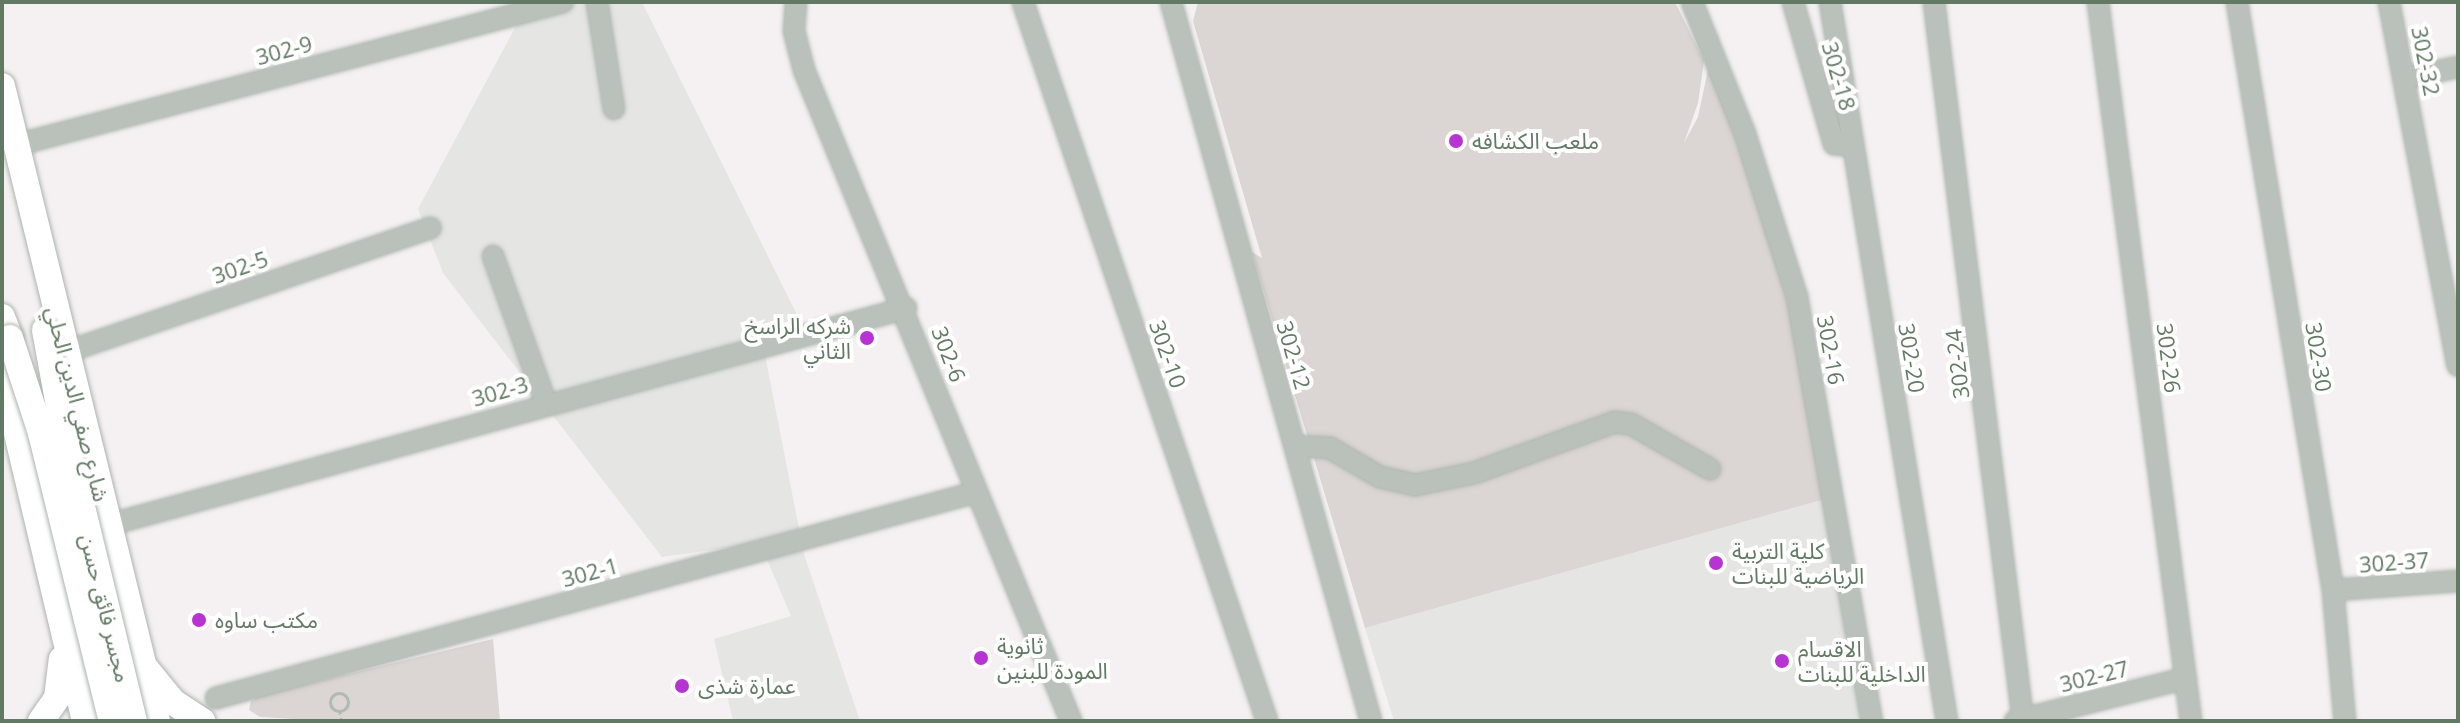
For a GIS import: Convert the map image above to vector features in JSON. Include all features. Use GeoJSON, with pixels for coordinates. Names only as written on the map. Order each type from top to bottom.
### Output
{"type":"FeatureCollection","features":[{"type":"Feature","properties":{"kind":"main road","name":"شارع صفي الدين الحلي"},"geometry":{"type":"LineString","coordinates":[[2,86],[157,721]]}},
{"type":"Feature","properties":{"kind":"main road","name":"مجسر فائق حسن"},"geometry":{"type":"LineString","coordinates":[[32,210],[45,330],[67,443],[134,721]]}},
{"type":"Feature","properties":{"kind":"main road","name":"مجسر فائق حسن"},"geometry":{"type":"LineString","coordinates":[[6,328],[41,433],[112,721]]}},
{"type":"Feature","properties":{"kind":"main road"},"geometry":{"type":"LineString","coordinates":[[2,370],[85,721]]}},
{"type":"Feature","properties":{"kind":"main road"},"geometry":{"type":"LineString","coordinates":[[41,721],[62,683],[61,623]]}},
{"type":"Feature","properties":{"kind":"main road"},"geometry":{"type":"LineString","coordinates":[[77,692],[89,706],[116,711],[133,703],[142,666]]}},
{"type":"Feature","properties":{"kind":"main road"},"geometry":{"type":"LineString","coordinates":[[142,666],[173,702],[202,721]]}},
{"type":"Feature","properties":{"kind":"street","name":"302-9"},"geometry":{"type":"LineString","coordinates":[[16,145],[563,2]]}},
{"type":"Feature","properties":{"kind":"street"},"geometry":{"type":"LineString","coordinates":[[597,2],[614,109]]}},
{"type":"Feature","properties":{"kind":"street","name":"302-6"},"geometry":{"type":"LineString","coordinates":[[796,2],[794,31],[804,70],[906,308],[1071,721]]}},
{"type":"Feature","properties":{"kind":"street","name":"302-10"},"geometry":{"type":"LineString","coordinates":[[1023,2],[1267,721]]}},
{"type":"Feature","properties":{"kind":"street","name":"302-12"},"geometry":{"type":"LineString","coordinates":[[1171,2],[1371,721]]}},
{"type":"Feature","properties":{"kind":"street","name":"302-16"},"geometry":{"type":"LineString","coordinates":[[1692,2],[1745,134],[1797,297],[1872,721]]}},
{"type":"Feature","properties":{"kind":"street","name":"302-18"},"geometry":{"type":"LineString","coordinates":[[1793,2],[1834,144],[1853,146]]}},
{"type":"Feature","properties":{"kind":"street","name":"302-20"},"geometry":{"type":"LineString","coordinates":[[1830,2],[1947,721]]}},
{"type":"Feature","properties":{"kind":"street","name":"302-24"},"geometry":{"type":"LineString","coordinates":[[1934,2],[2020,720]]}},
{"type":"Feature","properties":{"kind":"street","name":"302-26"},"geometry":{"type":"LineString","coordinates":[[2098,2],[2191,721]]}},
{"type":"Feature","properties":{"kind":"street","name":"302-30"},"geometry":{"type":"LineString","coordinates":[[2237,2],[2333,590],[2345,721]]}},
{"type":"Feature","properties":{"kind":"street","name":"302-32"},"geometry":{"type":"LineString","coordinates":[[2389,2],[2458,366]]}},
{"type":"Feature","properties":{"kind":"street"},"geometry":{"type":"LineString","coordinates":[[2405,78],[2458,67]]}},
{"type":"Feature","properties":{"kind":"street","name":"302-5"},"geometry":{"type":"LineString","coordinates":[[66,352],[430,228]]}},
{"type":"Feature","properties":{"kind":"street"},"geometry":{"type":"LineString","coordinates":[[493,256],[546,403]]}},
{"type":"Feature","properties":{"kind":"street","name":"302-3"},"geometry":{"type":"LineString","coordinates":[[108,525],[546,403],[906,308]]}},
{"type":"Feature","properties":{"kind":"street"},"geometry":{"type":"LineString","coordinates":[[1295,446],[1330,448],[1380,477],[1415,485],[1474,473],[1615,422],[1631,424],[1710,469]]}},
{"type":"Feature","properties":{"kind":"street","name":"302-1"},"geometry":{"type":"LineString","coordinates":[[216,698],[977,492]]}},
{"type":"Feature","properties":{"kind":"street","name":"302-37"},"geometry":{"type":"LineString","coordinates":[[2333,590],[2458,581]]}},
{"type":"Feature","properties":{"kind":"street","name":"302-27"},"geometry":{"type":"LineString","coordinates":[[2020,720],[2186,678]]}},
{"type":"Feature","properties":{"kind":"path"},"geometry":{"type":"LineString","coordinates":[[340,710],[330,702],[336,693],[347,700],[340,710],[341,721]]}},
{"type":"Feature","properties":{"kind":"shaded area"},"geometry":{"type":"Polygon","coordinates":[[[521,2],[642,2],[804,329],[762,340],[804,554],[860,721],[733,721],[714,639],[791,616],[760,543],[662,557],[443,273],[418,209],[525,9],[521,2]]]}},
{"type":"Feature","properties":{"kind":"shaded area"},"geometry":{"type":"Polygon","coordinates":[[[1198,2],[1675,2],[1704,61],[1698,103],[1684,143],[1698,117],[1710,60],[1788,286],[1825,499],[1365,628],[1252,252],[1262,258],[1193,21],[1198,2]]]}},
{"type":"Feature","properties":{"kind":"shaded area","name":"كلية التربية الرياضية للبنات"},"geometry":{"type":"Polygon","coordinates":[[[1825,499],[1863,721],[1394,721],[1365,628],[1825,499]]]}},
{"type":"Feature","properties":{"kind":"shaded area"},"geometry":{"type":"Polygon","coordinates":[[[493,639],[500,721],[328,721],[260,717],[249,710],[251,701],[261,695],[493,639]]]}},
{"type":"Feature","properties":{"kind":"place","name":"ملعب الكشافه"},"geometry":{"type":"Point","coordinates":[1456,141]}},
{"type":"Feature","properties":{"kind":"place","name":"شركه الراسخ الثاني"},"geometry":{"type":"Point","coordinates":[867,338]}},
{"type":"Feature","properties":{"kind":"place","name":"كلية التربية الرياضية للبنات"},"geometry":{"type":"Point","coordinates":[1716,563]}},
{"type":"Feature","properties":{"kind":"place","name":"مكتب ساوه"},"geometry":{"type":"Point","coordinates":[199,620]}},
{"type":"Feature","properties":{"kind":"place","name":"ثانوية المودة للبنين"},"geometry":{"type":"Point","coordinates":[981,658]}},
{"type":"Feature","properties":{"kind":"place","name":"الاقسام الداخلية للبنات"},"geometry":{"type":"Point","coordinates":[1782,661]}},
{"type":"Feature","properties":{"kind":"place","name":"عمارة شذى"},"geometry":{"type":"Point","coordinates":[682,686]}}]}
